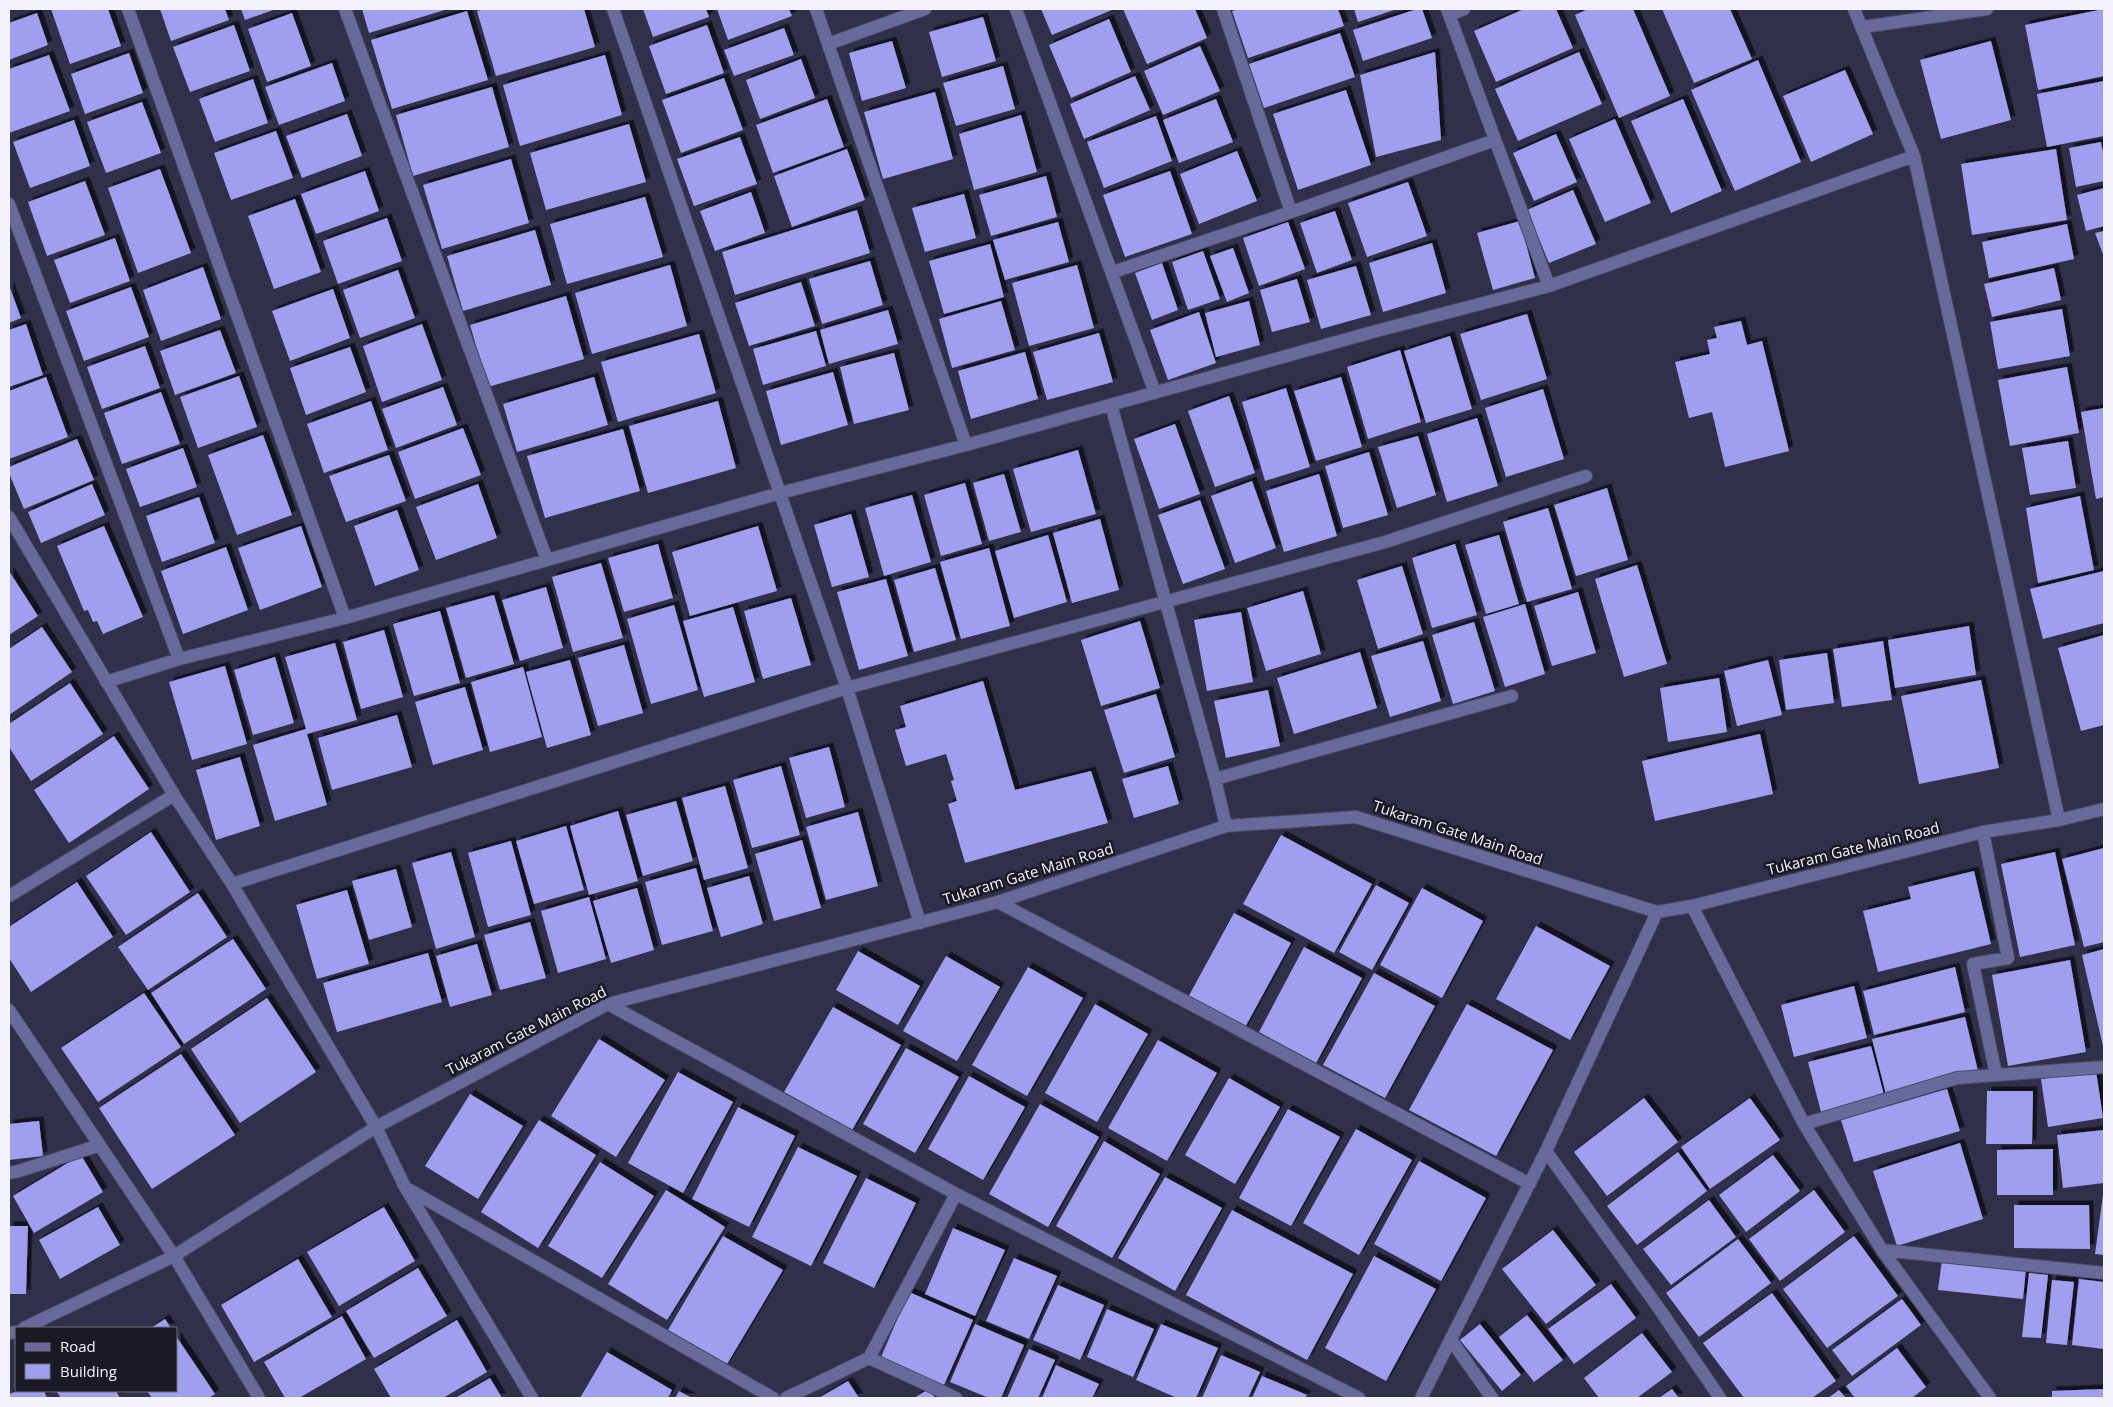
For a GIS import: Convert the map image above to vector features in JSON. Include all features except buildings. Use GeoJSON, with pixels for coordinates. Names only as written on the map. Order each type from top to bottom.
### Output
{"type":"FeatureCollection","features":[{"type":"Feature","properties":{"kind":"street"},"geometry":{"type":"LineString","coordinates":[[128,9],[345,618]]}},
{"type":"Feature","properties":{"kind":"street"},"geometry":{"type":"LineString","coordinates":[[345,9],[547,560]]}},
{"type":"Feature","properties":{"kind":"street"},"geometry":{"type":"LineString","coordinates":[[613,9],[847,688],[920,923]]}},
{"type":"Feature","properties":{"kind":"street"},"geometry":{"type":"LineString","coordinates":[[816,9],[966,445]]}},
{"type":"Feature","properties":{"kind":"street"},"geometry":{"type":"LineString","coordinates":[[828,44],[925,9]]}},
{"type":"Feature","properties":{"kind":"street"},"geometry":{"type":"LineString","coordinates":[[1016,9],[1113,272],[1155,393]]}},
{"type":"Feature","properties":{"kind":"street"},"geometry":{"type":"LineString","coordinates":[[1223,9],[1291,212]]}},
{"type":"Feature","properties":{"kind":"street"},"geometry":{"type":"LineString","coordinates":[[1464,9],[1448,12],[1549,286]]}},
{"type":"Feature","properties":{"kind":"street"},"geometry":{"type":"LineString","coordinates":[[1854,9],[1863,27],[1914,156],[2059,820]]}},
{"type":"Feature","properties":{"kind":"street"},"geometry":{"type":"LineString","coordinates":[[1863,27],[1987,9]]}},
{"type":"Feature","properties":{"kind":"street"},"geometry":{"type":"LineString","coordinates":[[1113,272],[1495,140]]}},
{"type":"Feature","properties":{"kind":"street"},"geometry":{"type":"LineString","coordinates":[[106,682],[179,659],[345,618],[780,493],[966,445],[1380,330],[1549,286],[1914,156]]}},
{"type":"Feature","properties":{"kind":"street"},"geometry":{"type":"LineString","coordinates":[[9,204],[179,659]]}},
{"type":"Feature","properties":{"kind":"street"},"geometry":{"type":"LineString","coordinates":[[1111,405],[1215,779],[1226,826]]}},
{"type":"Feature","properties":{"kind":"street"},"geometry":{"type":"LineString","coordinates":[[232,884],[847,688],[1385,542],[1586,476]]}},
{"type":"Feature","properties":{"kind":"street"},"geometry":{"type":"LineString","coordinates":[[9,520],[174,795],[232,884],[376,1127],[405,1187],[532,1398]]}},
{"type":"Feature","properties":{"kind":"street"},"geometry":{"type":"LineString","coordinates":[[1215,779],[1512,696]]}},
{"type":"Feature","properties":{"kind":"street"},"geometry":{"type":"LineString","coordinates":[[9,896],[174,795]]}},
{"type":"Feature","properties":{"kind":"street","name":"Tukaram Gate Main Road"},"geometry":{"type":"LineString","coordinates":[[26,1327],[174,1256],[376,1127],[608,1004],[998,902],[1226,826],[1356,817],[1657,912],[1692,906],[1983,832],[2059,820],[2104,809]]}},
{"type":"Feature","properties":{"kind":"street"},"geometry":{"type":"LineString","coordinates":[[1983,832],[2008,958],[1973,964],[1996,1075]]}},
{"type":"Feature","properties":{"kind":"street"},"geometry":{"type":"LineString","coordinates":[[998,902],[1530,1184]]}},
{"type":"Feature","properties":{"kind":"street"},"geometry":{"type":"LineString","coordinates":[[1692,906],[1804,1124],[1882,1250],[1990,1398]]}},
{"type":"Feature","properties":{"kind":"street"},"geometry":{"type":"LineString","coordinates":[[1420,1398],[1546,1152],[1657,912]]}},
{"type":"Feature","properties":{"kind":"street"},"geometry":{"type":"LineString","coordinates":[[608,1004],[956,1194],[1359,1398]]}},
{"type":"Feature","properties":{"kind":"street"},"geometry":{"type":"LineString","coordinates":[[9,1010],[174,1256],[259,1398]]}},
{"type":"Feature","properties":{"kind":"street"},"geometry":{"type":"LineString","coordinates":[[1804,1124],[1958,1078],[2104,1066]]}},
{"type":"Feature","properties":{"kind":"street"},"geometry":{"type":"LineString","coordinates":[[9,1173],[100,1145]]}},
{"type":"Feature","properties":{"kind":"street"},"geometry":{"type":"LineString","coordinates":[[1546,1152],[1660,1310],[1720,1398]]}},
{"type":"Feature","properties":{"kind":"street"},"geometry":{"type":"LineString","coordinates":[[405,1187],[773,1398]]}},
{"type":"Feature","properties":{"kind":"street"},"geometry":{"type":"LineString","coordinates":[[786,1398],[869,1358],[956,1194]]}},
{"type":"Feature","properties":{"kind":"street"},"geometry":{"type":"LineString","coordinates":[[1882,1250],[2104,1273]]}},
{"type":"Feature","properties":{"kind":"street"},"geometry":{"type":"LineString","coordinates":[[1451,1340],[1492,1398]]}},
{"type":"Feature","properties":{"kind":"street"},"geometry":{"type":"LineString","coordinates":[[869,1358],[956,1398]]}}]}
